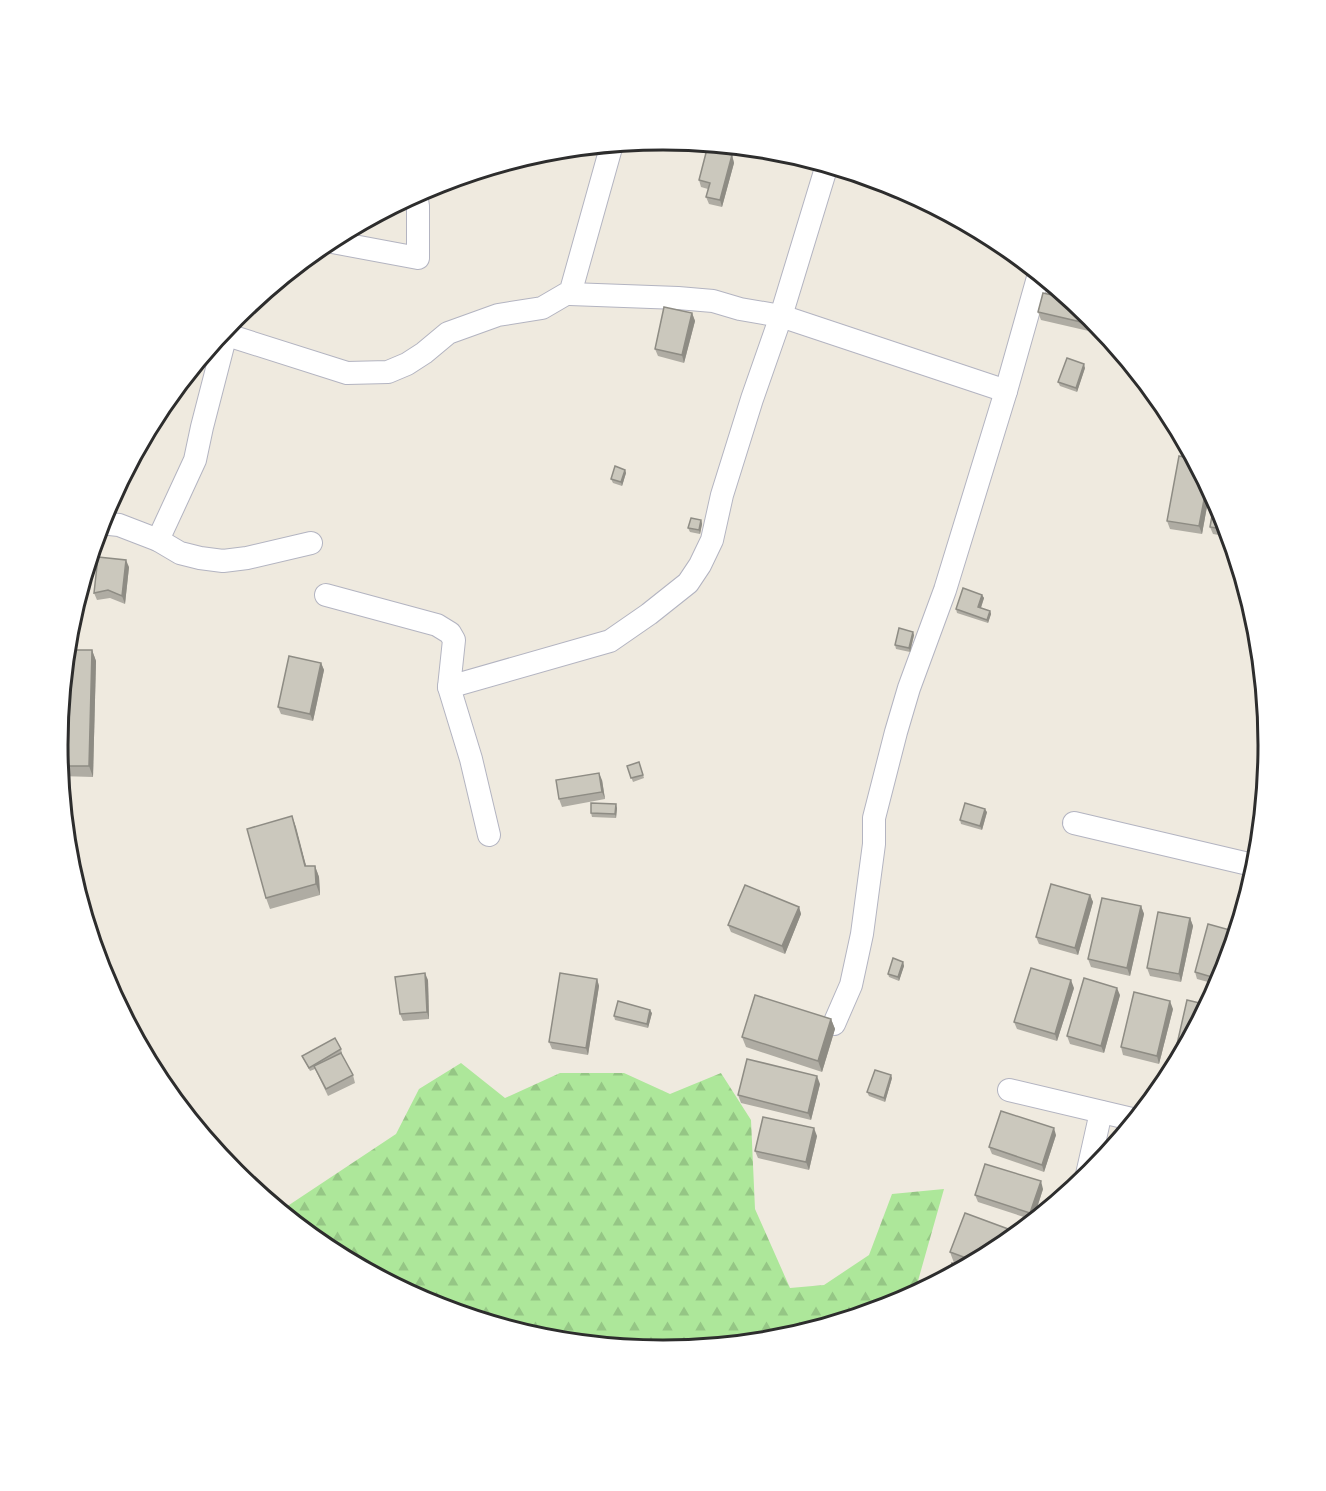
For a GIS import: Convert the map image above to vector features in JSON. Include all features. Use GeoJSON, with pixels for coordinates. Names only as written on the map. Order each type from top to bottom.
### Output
{"type":"FeatureCollection","features":[{"type":"Feature","properties":{"kind":"street"},"geometry":{"type":"LineString","coordinates":[[570,294],[610,152]]}},
{"type":"Feature","properties":{"kind":"street"},"geometry":{"type":"LineString","coordinates":[[449,687],[610,641],[688,583],[712,540],[722,495],[781,316],[825,173]]}},
{"type":"Feature","properties":{"kind":"street"},"geometry":{"type":"LineString","coordinates":[[342,244],[418,258],[418,203]]}},
{"type":"Feature","properties":{"kind":"street"},"geometry":{"type":"LineString","coordinates":[[834,1024],[851,985],[862,934],[874,844],[874,818],[896,732],[909,688],[945,590],[1037,282]]}},
{"type":"Feature","properties":{"kind":"street"},"geometry":{"type":"LineString","coordinates":[[231,336],[346,373],[388,372],[416,358],[448,333],[498,315],[542,308],[566,294],[678,298],[712,301],[740,309],[781,316],[1006,391]]}},
{"type":"Feature","properties":{"kind":"street"},"geometry":{"type":"LineString","coordinates":[[158,540],[195,460],[221,347]]}},
{"type":"Feature","properties":{"kind":"street"},"geometry":{"type":"LineString","coordinates":[[111,524],[119,525],[158,540],[180,553],[223,561],[248,558],[310,543]]}},
{"type":"Feature","properties":{"kind":"street"},"geometry":{"type":"LineString","coordinates":[[326,595],[437,625],[450,633],[454,640],[449,687],[471,759],[489,836]]}},
{"type":"Feature","properties":{"kind":"street"},"geometry":{"type":"LineString","coordinates":[[1074,823],[1247,864]]}},
{"type":"Feature","properties":{"kind":"street"},"geometry":{"type":"LineString","coordinates":[[1009,1090],[1127,1118]]}},
{"type":"Feature","properties":{"kind":"street"},"geometry":{"type":"LineString","coordinates":[[1090,1160],[1101,1112]]}},
{"type":"Feature","properties":{"kind":"green space"},"geometry":{"type":"Polygon","coordinates":[[[461,1063],[505,1098],[560,1073],[624,1073],[670,1094],[721,1073],[751,1120],[755,1209],[790,1288],[824,1285],[869,1255],[892,1194],[944,1189],[917,1284],[854,1309],[779,1330],[702,1340],[663,1341],[624,1340],[547,1330],[509,1321],[435,1296],[365,1261],[332,1241],[286,1207],[396,1134],[419,1089],[461,1063]]]}},
{"type":"Feature","properties":{"kind":"building"},"geometry":{"type":"Polygon","coordinates":[[[706,151],[732,155],[720,200],[706,197],[710,183],[699,180],[706,151]]]}},
{"type":"Feature","properties":{"kind":"building"},"geometry":{"type":"Polygon","coordinates":[[[1043,293],[1053,295],[1082,322],[1038,312],[1043,293]]]}},
{"type":"Feature","properties":{"kind":"building"},"geometry":{"type":"Polygon","coordinates":[[[664,307],[692,313],[682,355],[655,349],[664,307]]]}},
{"type":"Feature","properties":{"kind":"building"},"geometry":{"type":"Polygon","coordinates":[[[1067,358],[1084,364],[1076,388],[1058,382],[1067,358]]]}},
{"type":"Feature","properties":{"kind":"building"},"geometry":{"type":"Polygon","coordinates":[[[1179,456],[1184,457],[1204,498],[1199,526],[1167,521],[1179,456]]]}},
{"type":"Feature","properties":{"kind":"building"},"geometry":{"type":"Polygon","coordinates":[[[615,466],[625,470],[621,482],[611,479],[615,466]]]}},
{"type":"Feature","properties":{"kind":"building"},"geometry":{"type":"Polygon","coordinates":[[[1212,516],[1217,528],[1210,527],[1212,516]]]}},
{"type":"Feature","properties":{"kind":"building"},"geometry":{"type":"Polygon","coordinates":[[[691,518],[701,520],[699,530],[688,528],[691,518]]]}},
{"type":"Feature","properties":{"kind":"building"},"geometry":{"type":"Polygon","coordinates":[[[98,557],[126,560],[122,596],[108,590],[94,593],[98,557]]]}},
{"type":"Feature","properties":{"kind":"building"},"geometry":{"type":"Polygon","coordinates":[[[963,588],[982,595],[978,607],[990,611],[987,620],[956,609],[963,588]]]}},
{"type":"Feature","properties":{"kind":"building"},"geometry":{"type":"Polygon","coordinates":[[[899,628],[913,632],[909,648],[895,645],[899,628]]]}},
{"type":"Feature","properties":{"kind":"building"},"geometry":{"type":"Polygon","coordinates":[[[76,650],[92,650],[89,766],[69,766],[69,707],[76,650]]]}},
{"type":"Feature","properties":{"kind":"building"},"geometry":{"type":"Polygon","coordinates":[[[289,656],[321,663],[310,714],[278,707],[289,656]]]}},
{"type":"Feature","properties":{"kind":"building"},"geometry":{"type":"Polygon","coordinates":[[[639,762],[643,775],[631,778],[627,766],[639,762]]]}},
{"type":"Feature","properties":{"kind":"building"},"geometry":{"type":"Polygon","coordinates":[[[599,773],[602,792],[559,799],[556,780],[599,773]]]}},
{"type":"Feature","properties":{"kind":"building"},"geometry":{"type":"Polygon","coordinates":[[[591,803],[616,804],[615,814],[591,813],[591,803]]]}},
{"type":"Feature","properties":{"kind":"building"},"geometry":{"type":"Polygon","coordinates":[[[965,803],[985,809],[980,826],[960,820],[965,803]]]}},
{"type":"Feature","properties":{"kind":"building"},"geometry":{"type":"Polygon","coordinates":[[[292,816],[305,866],[315,866],[316,884],[266,898],[247,829],[292,816]]]}},
{"type":"Feature","properties":{"kind":"building"},"geometry":{"type":"Polygon","coordinates":[[[1051,884],[1090,895],[1075,948],[1036,937],[1051,884]]]}},
{"type":"Feature","properties":{"kind":"building"},"geometry":{"type":"Polygon","coordinates":[[[745,885],[799,907],[782,946],[728,925],[745,885]]]}},
{"type":"Feature","properties":{"kind":"building"},"geometry":{"type":"Polygon","coordinates":[[[1102,898],[1141,906],[1127,968],[1088,959],[1102,898]]]}},
{"type":"Feature","properties":{"kind":"building"},"geometry":{"type":"Polygon","coordinates":[[[1158,912],[1190,918],[1179,974],[1147,968],[1158,912]]]}},
{"type":"Feature","properties":{"kind":"building"},"geometry":{"type":"Polygon","coordinates":[[[1208,924],[1229,930],[1211,977],[1195,972],[1208,924]]]}},
{"type":"Feature","properties":{"kind":"building"},"geometry":{"type":"Polygon","coordinates":[[[893,958],[903,962],[898,977],[888,974],[893,958]]]}},
{"type":"Feature","properties":{"kind":"building"},"geometry":{"type":"Polygon","coordinates":[[[1031,968],[1071,980],[1055,1034],[1014,1022],[1031,968]]]}},
{"type":"Feature","properties":{"kind":"building"},"geometry":{"type":"Polygon","coordinates":[[[425,973],[427,1012],[400,1014],[395,977],[425,973]]]}},
{"type":"Feature","properties":{"kind":"building"},"geometry":{"type":"Polygon","coordinates":[[[560,973],[597,979],[586,1048],[549,1042],[560,973]]]}},
{"type":"Feature","properties":{"kind":"building"},"geometry":{"type":"Polygon","coordinates":[[[1084,978],[1117,988],[1101,1046],[1067,1036],[1084,978]]]}},
{"type":"Feature","properties":{"kind":"building"},"geometry":{"type":"Polygon","coordinates":[[[1134,992],[1170,1001],[1157,1056],[1121,1047],[1134,992]]]}},
{"type":"Feature","properties":{"kind":"building"},"geometry":{"type":"Polygon","coordinates":[[[755,995],[831,1019],[818,1061],[742,1037],[755,995]]]}},
{"type":"Feature","properties":{"kind":"building"},"geometry":{"type":"Polygon","coordinates":[[[1187,1000],[1200,1003],[1197,1009],[1176,1047],[1187,1000]]]}},
{"type":"Feature","properties":{"kind":"building"},"geometry":{"type":"Polygon","coordinates":[[[618,1001],[650,1010],[647,1024],[614,1016],[618,1001]]]}},
{"type":"Feature","properties":{"kind":"building"},"geometry":{"type":"Polygon","coordinates":[[[335,1038],[341,1049],[309,1068],[302,1056],[335,1038]]]}},
{"type":"Feature","properties":{"kind":"building"},"geometry":{"type":"Polygon","coordinates":[[[341,1053],[353,1075],[326,1089],[314,1066],[341,1053]]]}},
{"type":"Feature","properties":{"kind":"building"},"geometry":{"type":"Polygon","coordinates":[[[747,1059],[817,1076],[808,1113],[738,1095],[747,1059]]]}},
{"type":"Feature","properties":{"kind":"building"},"geometry":{"type":"Polygon","coordinates":[[[875,1070],[891,1075],[884,1098],[867,1092],[875,1070]]]}},
{"type":"Feature","properties":{"kind":"building"},"geometry":{"type":"Polygon","coordinates":[[[1001,1111],[1054,1128],[1042,1165],[989,1147],[1001,1111]]]}},
{"type":"Feature","properties":{"kind":"building"},"geometry":{"type":"Polygon","coordinates":[[[763,1117],[814,1128],[806,1162],[755,1151],[763,1117]]]}},
{"type":"Feature","properties":{"kind":"building"},"geometry":{"type":"Polygon","coordinates":[[[985,1164],[1041,1181],[1030,1213],[975,1195],[985,1164]]]}},
{"type":"Feature","properties":{"kind":"building"},"geometry":{"type":"Polygon","coordinates":[[[965,1213],[1010,1230],[966,1258],[950,1252],[965,1213]]]}}]}
